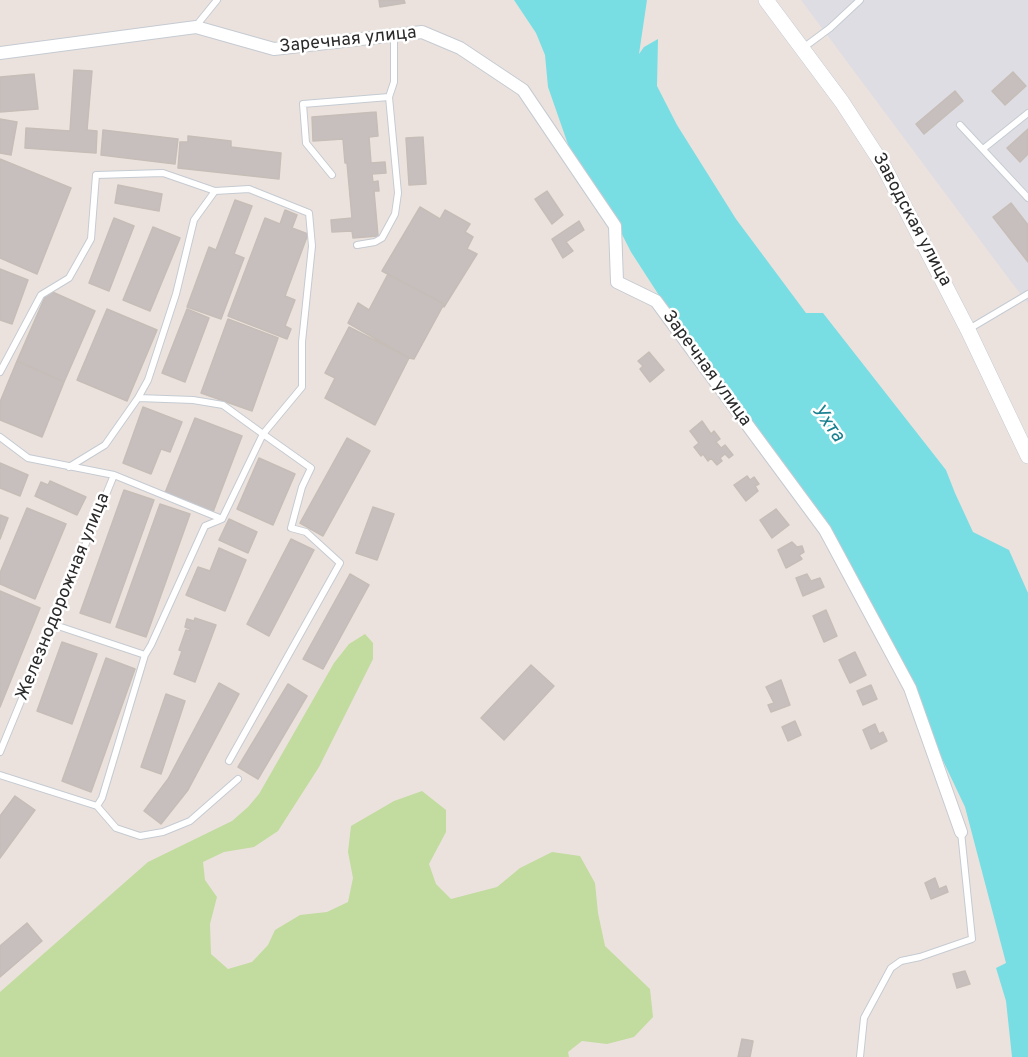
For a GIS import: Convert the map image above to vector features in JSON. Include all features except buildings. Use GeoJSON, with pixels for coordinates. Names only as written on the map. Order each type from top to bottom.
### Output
{"type":"FeatureCollection","features":[{"type":"Feature","properties":{"kind":"street","name":"Заводская улица"},"geometry":{"type":"LineString","coordinates":[[766,0],[842,102],[883,165],[968,330],[1028,456]]}},
{"type":"Feature","properties":{"kind":"street","name":"Заречная улица"},"geometry":{"type":"LineString","coordinates":[[0,52],[196,27],[274,49],[422,32],[460,48],[524,90],[615,226],[617,282],[656,301],[825,530],[910,688],[961,832]]}},
{"type":"Feature","properties":{"kind":"lane"},"geometry":{"type":"LineString","coordinates":[[196,27],[217,0]]}},
{"type":"Feature","properties":{"kind":"lane"},"geometry":{"type":"LineString","coordinates":[[802,49],[830,28],[860,0]]}},
{"type":"Feature","properties":{"kind":"lane"},"geometry":{"type":"LineString","coordinates":[[357,245],[375,242],[382,238],[395,214],[398,193],[389,97],[394,82],[394,34]]}},
{"type":"Feature","properties":{"kind":"lane"},"geometry":{"type":"LineString","coordinates":[[332,175],[306,143],[303,104],[389,97]]}},
{"type":"Feature","properties":{"kind":"lane"},"geometry":{"type":"LineString","coordinates":[[982,149],[1028,113]]}},
{"type":"Feature","properties":{"kind":"lane"},"geometry":{"type":"LineString","coordinates":[[960,125],[1028,198]]}},
{"type":"Feature","properties":{"kind":"lane"},"geometry":{"type":"LineString","coordinates":[[0,372],[41,295],[69,278],[91,239],[96,175],[163,173],[215,191],[249,189],[309,213],[312,246],[302,342],[302,387],[263,434],[222,519],[206,526],[145,655],[102,798],[97,806]]}},
{"type":"Feature","properties":{"kind":"lane"},"geometry":{"type":"LineString","coordinates":[[69,467],[105,445],[148,380],[176,294],[194,220],[215,191]]}},
{"type":"Feature","properties":{"kind":"lane"},"geometry":{"type":"LineString","coordinates":[[968,330],[1028,294]]}},
{"type":"Feature","properties":{"kind":"lane"},"geometry":{"type":"LineString","coordinates":[[138,398],[193,400],[223,405],[311,468],[302,487],[291,528],[306,532],[340,563],[229,761]]}},
{"type":"Feature","properties":{"kind":"lane","name":"Железнодорожная улица"},"geometry":{"type":"LineString","coordinates":[[0,437],[28,458],[114,475],[222,519]]}},
{"type":"Feature","properties":{"kind":"lane","name":"Железнодорожная улица"},"geometry":{"type":"LineString","coordinates":[[0,752],[114,475]]}},
{"type":"Feature","properties":{"kind":"lane"},"geometry":{"type":"LineString","coordinates":[[52,624],[145,655]]}},
{"type":"Feature","properties":{"kind":"lane"},"geometry":{"type":"LineString","coordinates":[[0,775],[97,806],[116,828],[140,836],[163,832],[190,820],[238,778]]}},
{"type":"Feature","properties":{"kind":"lane","name":"Заречная улица"},"geometry":{"type":"LineString","coordinates":[[860,1057],[864,1018],[891,968],[901,961],[920,957],[972,939],[961,832]]}},
{"type":"Feature","properties":{"kind":"shaded area"},"geometry":{"type":"Polygon","coordinates":[[[801,0],[1028,0],[1028,303],[1015,287],[801,0]]]}},
{"type":"Feature","properties":{"kind":"green space"},"geometry":{"type":"Polygon","coordinates":[[[365,634],[373,643],[373,659],[319,767],[278,831],[254,847],[224,852],[203,862],[205,880],[217,897],[210,924],[211,954],[228,969],[252,962],[268,945],[275,930],[300,915],[327,912],[348,902],[353,878],[348,852],[351,826],[394,801],[422,791],[446,810],[446,832],[429,864],[436,884],[451,899],[497,887],[520,868],[552,852],[580,856],[595,883],[605,946],[650,989],[653,1017],[634,1037],[607,1044],[582,1041],[568,1052],[569,1057],[0,1057],[0,992],[148,862],[232,821],[248,807],[259,794],[334,663],[349,644],[365,634]]]}},
{"type":"Feature","properties":{"kind":"water","name":"Ухта"},"geometry":{"type":"Polygon","coordinates":[[[514,0],[647,0],[639,54],[644,47],[658,39],[657,86],[677,125],[736,219],[806,313],[823,313],[946,470],[973,532],[1009,550],[1028,593],[1028,1057],[1012,1057],[1006,1001],[996,968],[1006,963],[965,807],[937,748],[857,584],[662,300],[631,252],[608,207],[571,153],[548,87],[545,55],[536,33],[514,0]]]}}]}
